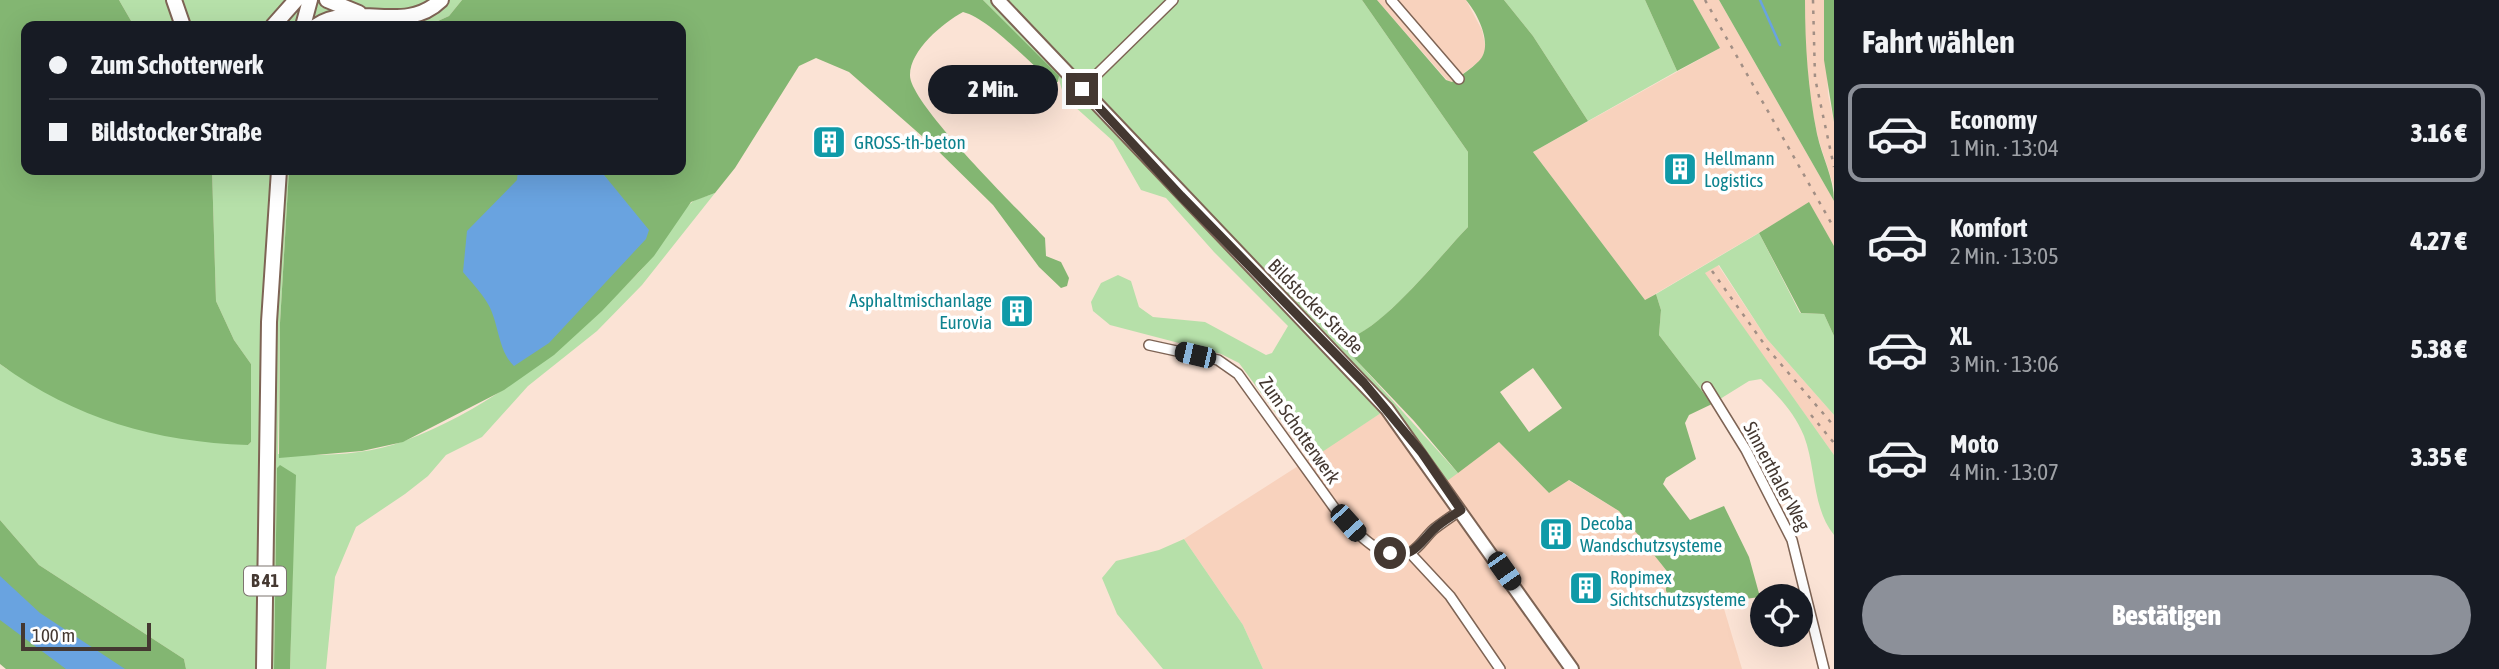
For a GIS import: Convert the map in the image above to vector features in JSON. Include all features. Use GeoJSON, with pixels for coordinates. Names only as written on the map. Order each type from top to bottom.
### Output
{"type":"FeatureCollection","features":[{"type":"Feature","properties":{"kind":"highway"},"geometry":{"type":"LineString","coordinates":[[174,0],[182,21]]}},
{"type":"Feature","properties":{"kind":"highway"},"geometry":{"type":"LineString","coordinates":[[277,21],[296,0]]}},
{"type":"Feature","properties":{"kind":"highway"},"geometry":{"type":"LineString","coordinates":[[304,21],[310,0]]}},
{"type":"Feature","properties":{"kind":"highway"},"geometry":{"type":"LineString","coordinates":[[327,0],[363,15]]}},
{"type":"Feature","properties":{"kind":"highway"},"geometry":{"type":"LineString","coordinates":[[325,21],[363,15],[411,17],[441,0]]}},
{"type":"Feature","properties":{"kind":"highway"},"geometry":{"type":"LineString","coordinates":[[270,175],[275,209]]}},
{"type":"Feature","properties":{"kind":"highway","name":"B 41"},"geometry":{"type":"LineString","coordinates":[[264,669],[267,415],[278,175]]}},
{"type":"Feature","properties":{"kind":"main road","name":"Bildstocker Straße"},"geometry":{"type":"LineString","coordinates":[[998,0],[1181,196],[1364,383],[1422,453],[1572,669]]}},
{"type":"Feature","properties":{"kind":"street"},"geometry":{"type":"LineString","coordinates":[[1082,89],[1173,0]]}},
{"type":"Feature","properties":{"kind":"street"},"geometry":{"type":"LineString","coordinates":[[1391,0],[1459,79]]}},
{"type":"Feature","properties":{"kind":"street","name":"Zum Schotterwerk"},"geometry":{"type":"LineString","coordinates":[[1149,345],[1218,360],[1228,366],[1238,374],[1324,495],[1357,534],[1390,553],[1401,556],[1410,553]]}},
{"type":"Feature","properties":{"kind":"street","name":"Sinnerthaler Weg"},"geometry":{"type":"LineString","coordinates":[[1707,387],[1746,450],[1792,540],[1824,669]]}},
{"type":"Feature","properties":{"kind":"street"},"geometry":{"type":"LineString","coordinates":[[1461,510],[1433,530],[1410,553],[1450,596],[1500,669]]}},
{"type":"Feature","properties":{"kind":"shaded area"},"geometry":{"type":"Polygon","coordinates":[[[1377,0],[1466,0],[1482,30],[1486,49],[1481,60],[1452,82],[1447,80],[1377,0]]]}},
{"type":"Feature","properties":{"kind":"shaded area"},"geometry":{"type":"Polygon","coordinates":[[[1693,0],[1719,0],[1834,201],[1834,246],[1809,203],[1645,300],[1533,152],[1720,48],[1693,0]]]}},
{"type":"Feature","properties":{"kind":"shaded area"},"geometry":{"type":"Polygon","coordinates":[[[1805,0],[1824,0],[1828,94],[1834,122],[1834,187],[1818,138],[1810,99],[1805,59],[1805,0]]]}},
{"type":"Feature","properties":{"kind":"shaded area"},"geometry":{"type":"Polygon","coordinates":[[[1718,265],[1767,339],[1834,415],[1834,455],[1704,273],[1718,265]]]}},
{"type":"Feature","properties":{"kind":"shaded area"},"geometry":{"type":"Polygon","coordinates":[[[1381,413],[1436,488],[1499,442],[1549,493],[1568,480],[1619,511],[1666,570],[1666,591],[1691,606],[1722,602],[1742,669],[1263,669],[1243,625],[1184,539],[1381,413]]]}},
{"type":"Feature","properties":{"kind":"green space"},"geometry":{"type":"Polygon","coordinates":[[[0,0],[119,0],[131,21],[21,21],[21,175],[212,175],[216,301],[234,340],[251,364],[251,442],[248,445],[181,439],[118,424],[58,399],[0,364],[0,0]]]}},
{"type":"Feature","properties":{"kind":"green space"},"geometry":{"type":"Polygon","coordinates":[[[119,0],[462,0],[449,16],[438,21],[131,21],[119,0]]]}},
{"type":"Feature","properties":{"kind":"green space"},"geometry":{"type":"Polygon","coordinates":[[[462,0],[983,0],[1059,76],[1058,82],[1054,83],[985,23],[963,12],[937,30],[921,47],[911,66],[910,75],[927,109],[946,132],[1045,238],[1046,256],[1061,262],[1069,278],[1067,286],[1061,288],[1039,267],[993,205],[931,144],[849,72],[816,58],[799,66],[735,168],[715,193],[691,202],[654,256],[602,311],[554,355],[504,390],[403,442],[362,451],[279,458],[280,323],[289,175],[686,175],[686,21],[438,21],[449,16],[462,0]]]}},
{"type":"Feature","properties":{"kind":"green space"},"geometry":{"type":"Polygon","coordinates":[[[983,0],[1362,0],[1468,152],[1468,227],[1390,310],[1356,336],[1340,342],[1458,473],[1436,489],[1381,413],[1310,460],[1239,363],[1221,354],[1110,325],[1093,311],[1091,302],[1101,283],[1118,275],[1131,281],[1139,307],[1153,317],[1205,322],[1266,355],[1272,353],[1288,326],[1214,252],[1166,198],[1141,190],[1113,141],[1064,97],[1058,76],[983,0]]]}},
{"type":"Feature","properties":{"kind":"green space"},"geometry":{"type":"Polygon","coordinates":[[[1362,0],[1377,0],[1446,80],[1452,82],[1479,61],[1485,47],[1483,30],[1466,0],[1504,0],[1533,36],[1588,121],[1533,152],[1645,300],[1656,294],[1661,310],[1659,335],[1712,404],[1689,415],[1685,423],[1696,459],[1666,478],[1663,484],[1690,520],[1724,506],[1749,557],[1756,584],[1750,584],[1750,598],[1691,606],[1673,602],[1666,591],[1666,570],[1619,511],[1569,480],[1549,493],[1499,442],[1458,473],[1414,421],[1339,342],[1355,336],[1390,310],[1468,227],[1468,152],[1362,0]],[[1533,368],[1500,392],[1529,432],[1562,408],[1533,368]]]}},
{"type":"Feature","properties":{"kind":"green space"},"geometry":{"type":"Polygon","coordinates":[[[1504,0],[1645,0],[1677,71],[1588,121],[1533,36],[1504,0]]]}},
{"type":"Feature","properties":{"kind":"green space"},"geometry":{"type":"Polygon","coordinates":[[[1645,0],[1693,0],[1720,48],[1677,71],[1645,0]]]}},
{"type":"Feature","properties":{"kind":"green space"},"geometry":{"type":"Polygon","coordinates":[[[1719,0],[1805,0],[1811,101],[1834,201],[1719,0]]]}},
{"type":"Feature","properties":{"kind":"green space"},"geometry":{"type":"Polygon","coordinates":[[[1824,0],[1834,0],[1834,122],[1824,60],[1824,0]]]}},
{"type":"Feature","properties":{"kind":"green space"},"geometry":{"type":"Polygon","coordinates":[[[212,175],[289,175],[280,323],[278,454],[325,455],[373,450],[438,427],[502,391],[531,370],[588,323],[640,271],[691,203],[715,193],[642,285],[597,331],[528,386],[482,437],[446,455],[428,476],[356,527],[335,577],[326,669],[290,669],[295,475],[277,468],[274,669],[186,669],[184,659],[39,565],[0,520],[0,364],[7,369],[248,445],[251,442],[251,364],[234,340],[216,301],[212,175]]]}},
{"type":"Feature","properties":{"kind":"green space"},"geometry":{"type":"Polygon","coordinates":[[[1809,202],[1834,246],[1834,336],[1824,314],[1801,313],[1759,233],[1809,202]]]}},
{"type":"Feature","properties":{"kind":"green space"},"geometry":{"type":"Polygon","coordinates":[[[1759,233],[1800,313],[1824,314],[1834,336],[1834,415],[1767,339],[1719,265],[1705,273],[1834,455],[1834,535],[1818,500],[1804,436],[1779,398],[1761,379],[1749,381],[1712,404],[1659,335],[1661,310],[1656,294],[1759,233]]]}},
{"type":"Feature","properties":{"kind":"green space"},"geometry":{"type":"Polygon","coordinates":[[[280,465],[296,475],[290,669],[274,669],[277,468],[280,465]]]}},
{"type":"Feature","properties":{"kind":"green space"},"geometry":{"type":"Polygon","coordinates":[[[0,520],[39,565],[184,659],[186,669],[6,669],[0,664],[0,520]]]}},
{"type":"Feature","properties":{"kind":"green space"},"geometry":{"type":"Polygon","coordinates":[[[1184,539],[1243,625],[1263,669],[1163,669],[1117,614],[1102,578],[1116,561],[1159,550],[1184,539]]]}},
{"type":"Feature","properties":{"kind":"water"},"geometry":{"type":"Polygon","coordinates":[[[518,175],[604,175],[649,230],[646,239],[549,343],[514,366],[505,353],[488,304],[463,272],[467,231],[517,180],[518,175]]]}},
{"type":"Feature","properties":{"kind":"water"},"geometry":{"type":"Polygon","coordinates":[[[0,576],[40,613],[125,669],[66,669],[0,620],[0,576]]]}},
{"type":"Feature","properties":{"kind":"waterway"},"geometry":{"type":"LineString","coordinates":[[1760,0],[1780,45]]}},
{"type":"Feature","properties":{"kind":"railway"},"geometry":{"type":"LineString","coordinates":[[1705,0],[1834,228]]}},
{"type":"Feature","properties":{"kind":"railway"},"geometry":{"type":"LineString","coordinates":[[1813,0],[1815,78],[1834,167]]}},
{"type":"Feature","properties":{"kind":"railway"},"geometry":{"type":"LineString","coordinates":[[1712,271],[1767,348],[1834,426]]}},
{"type":"Feature","properties":{"kind":"railway"},"geometry":{"type":"LineString","coordinates":[[1811,415],[1834,443]]}},
{"type":"Feature","properties":{"kind":"place","name":"GROSS-th-beton"},"geometry":{"type":"Point","coordinates":[829,142]}},
{"type":"Feature","properties":{"kind":"place","name":"Hellmann Logistics"},"geometry":{"type":"Point","coordinates":[1680,169]}},
{"type":"Feature","properties":{"kind":"place","name":"Asphaltmischanlage Eurovia"},"geometry":{"type":"Point","coordinates":[1017,311]}},
{"type":"Feature","properties":{"kind":"place","name":"Decoba Wandschutzsysteme"},"geometry":{"type":"Point","coordinates":[1556,534]}},
{"type":"Feature","properties":{"kind":"place","name":"Ropimex Sichtschutzsysteme"},"geometry":{"type":"Point","coordinates":[1586,588]}},
{"type":"Feature","properties":{"kind":"route"},"geometry":{"type":"LineString","coordinates":[[1082,89],[1181,196],[1388,409],[1461,510],[1433,530],[1410,553],[1401,556],[1390,553]]}}]}
